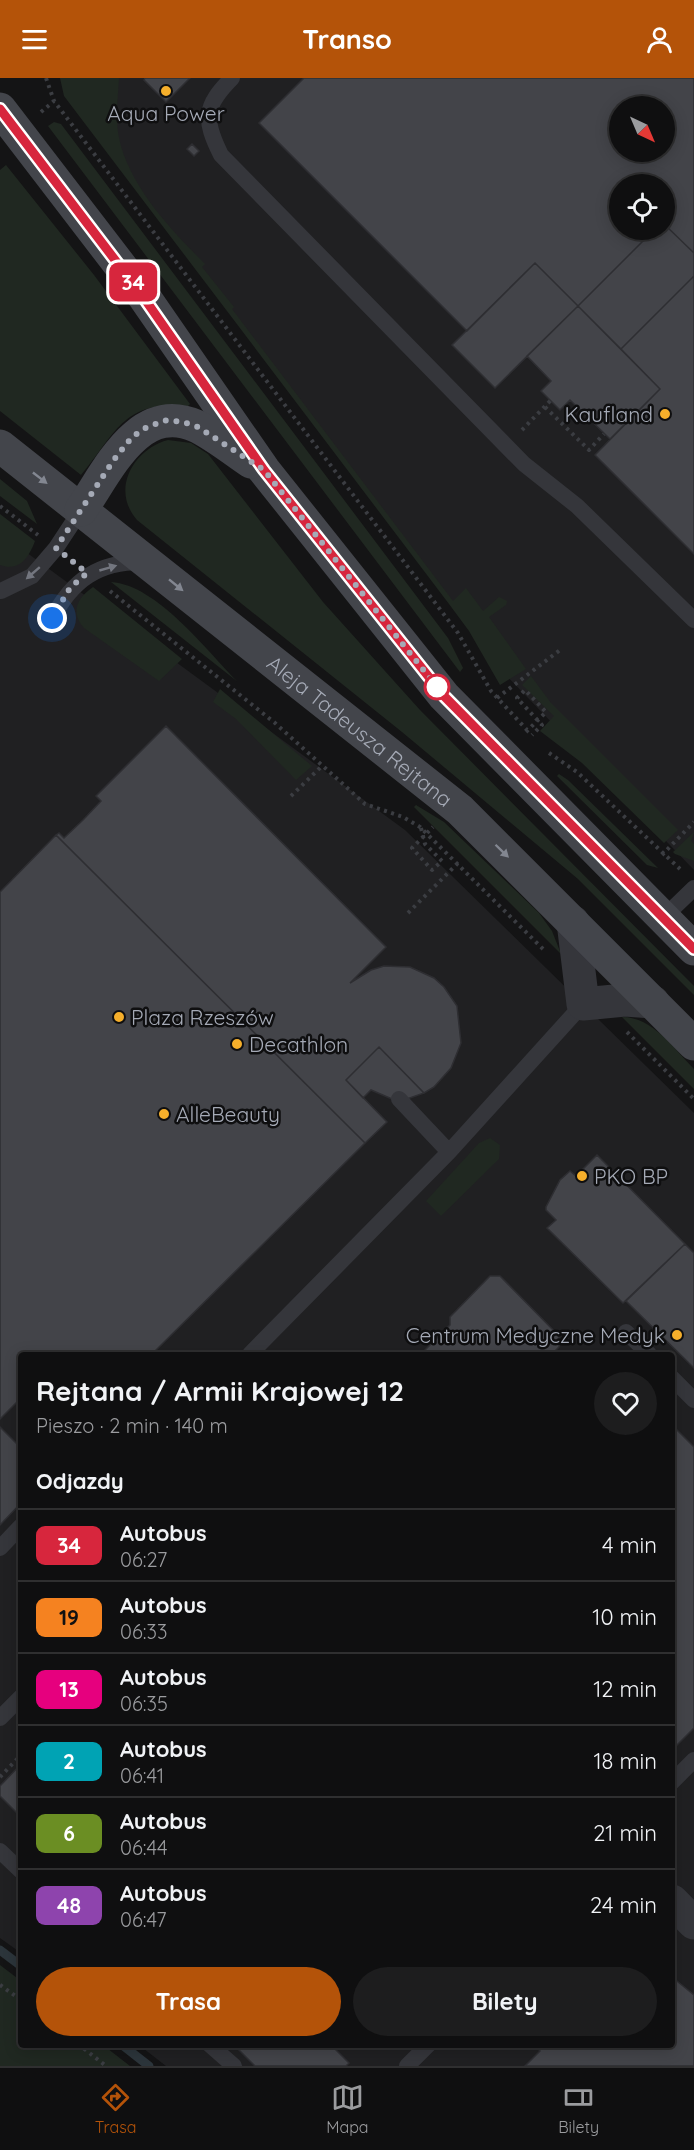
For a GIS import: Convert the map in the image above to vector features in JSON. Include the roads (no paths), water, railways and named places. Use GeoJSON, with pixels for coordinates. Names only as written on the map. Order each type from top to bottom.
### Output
{"type":"FeatureCollection","features":[{"type":"Feature","properties":{"kind":"main road"},"geometry":{"type":"LineString","coordinates":[[0,109],[144,298],[264,470],[444,696],[694,949]]}},
{"type":"Feature","properties":{"kind":"main road"},"geometry":{"type":"LineString","coordinates":[[81,510],[132,437],[147,427],[167,420],[198,427],[264,470]]}},
{"type":"Feature","properties":{"kind":"main road","name":"Aleja Tadeusza Rejtana"},"geometry":{"type":"LineString","coordinates":[[0,446],[460,810],[694,1044]]}},
{"type":"Feature","properties":{"kind":"street"},"geometry":{"type":"LineString","coordinates":[[573,922],[583,1004],[625,1000],[653,1002]]}},
{"type":"Feature","properties":{"kind":"street"},"geometry":{"type":"LineString","coordinates":[[675,1904],[694,1923]]}},
{"type":"Feature","properties":{"kind":"lane"},"geometry":{"type":"LineString","coordinates":[[232,78],[209,106],[208,122],[221,155],[524,464],[577,506],[694,620]]}},
{"type":"Feature","properties":{"kind":"lane"},"geometry":{"type":"LineString","coordinates":[[1,591],[32,576],[56,548],[81,510]]}},
{"type":"Feature","properties":{"kind":"lane"},"geometry":{"type":"LineString","coordinates":[[52,618],[70,588],[87,573],[128,561],[147,562]]}},
{"type":"Feature","properties":{"kind":"lane"},"geometry":{"type":"LineString","coordinates":[[663,918],[694,888]]}},
{"type":"Feature","properties":{"kind":"lane"},"geometry":{"type":"LineString","coordinates":[[252,1352],[449,1152],[583,1004]]}},
{"type":"Feature","properties":{"kind":"lane"},"geometry":{"type":"LineString","coordinates":[[399,1099],[449,1152]]}},
{"type":"Feature","properties":{"kind":"lane"},"geometry":{"type":"LineString","coordinates":[[626,1332],[647,1352]]}},
{"type":"Feature","properties":{"kind":"lane"},"geometry":{"type":"LineString","coordinates":[[675,1381],[694,1400]]}},
{"type":"Feature","properties":{"kind":"lane"},"geometry":{"type":"LineString","coordinates":[[0,1548],[18,1529]]}},
{"type":"Feature","properties":{"kind":"lane"},"geometry":{"type":"LineString","coordinates":[[0,1718],[18,1699]]}},
{"type":"Feature","properties":{"kind":"lane"},"geometry":{"type":"LineString","coordinates":[[675,1779],[694,1760]]}},
{"type":"Feature","properties":{"kind":"lane"},"geometry":{"type":"LineString","coordinates":[[0,1851],[18,1868]]}},
{"type":"Feature","properties":{"kind":"lane"},"geometry":{"type":"LineString","coordinates":[[214,2048],[234,2066]]}},
{"type":"Feature","properties":{"kind":"lane"},"geometry":{"type":"LineString","coordinates":[[407,2066],[425,2048]]}},
{"type":"Feature","properties":{"kind":"waterway"},"geometry":{"type":"LineString","coordinates":[[0,1950],[18,1964]]}},
{"type":"Feature","properties":{"kind":"waterway"},"geometry":{"type":"LineString","coordinates":[[126,2048],[149,2066]]}},
{"type":"Feature","properties":{"kind":"place","name":"Aqua Power"},"geometry":{"type":"Point","coordinates":[166,91]}},
{"type":"Feature","properties":{"kind":"place","name":"Kaufland"},"geometry":{"type":"Point","coordinates":[665,414]}},
{"type":"Feature","properties":{"kind":"place","name":"Plaza Rzeszów"},"geometry":{"type":"Point","coordinates":[119,1017]}},
{"type":"Feature","properties":{"kind":"place","name":"Decathlon"},"geometry":{"type":"Point","coordinates":[237,1044]}},
{"type":"Feature","properties":{"kind":"place","name":"AlleBeauty"},"geometry":{"type":"Point","coordinates":[164,1114]}},
{"type":"Feature","properties":{"kind":"place","name":"PKO BP"},"geometry":{"type":"Point","coordinates":[582,1176]}},
{"type":"Feature","properties":{"kind":"place","name":"Centrum Medyczne Medyk"},"geometry":{"type":"Point","coordinates":[677,1335]}}]}
